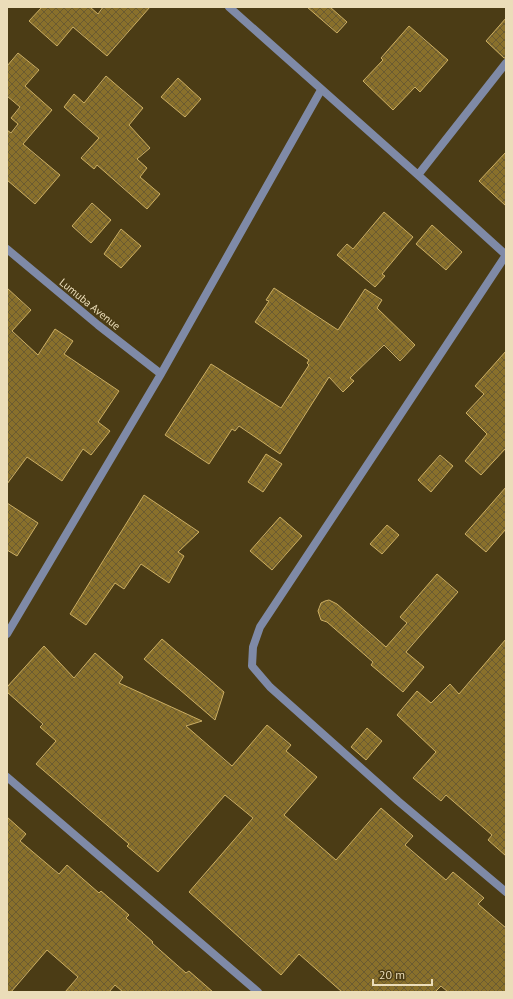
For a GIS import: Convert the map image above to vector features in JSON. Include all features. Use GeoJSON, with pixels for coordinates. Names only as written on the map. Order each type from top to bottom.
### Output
{"type":"FeatureCollection","features":[{"type":"Feature","properties":{"kind":"street"},"geometry":{"type":"LineString","coordinates":[[229,7],[506,255],[260,627],[253,647],[252,666],[270,687],[392,796],[506,892]]}},
{"type":"Feature","properties":{"kind":"street"},"geometry":{"type":"LineString","coordinates":[[418,175],[506,63]]}},
{"type":"Feature","properties":{"kind":"street"},"geometry":{"type":"LineString","coordinates":[[7,634],[161,374],[321,90]]}},
{"type":"Feature","properties":{"kind":"street","name":"Lumuba Avenue"},"geometry":{"type":"LineString","coordinates":[[7,249],[98,325],[161,374]]}},
{"type":"Feature","properties":{"kind":"street"},"geometry":{"type":"LineString","coordinates":[[7,777],[258,992]]}},
{"type":"Feature","properties":{"kind":"building"},"geometry":{"type":"Polygon","coordinates":[[[42,7],[90,7],[98,14],[103,7],[150,7],[107,56],[73,27],[57,46],[29,21],[42,7]]]}},
{"type":"Feature","properties":{"kind":"building"},"geometry":{"type":"Polygon","coordinates":[[[307,7],[330,7],[347,22],[337,33],[307,7]]]}},
{"type":"Feature","properties":{"kind":"building"},"geometry":{"type":"Polygon","coordinates":[[[506,18],[506,58],[504,58],[486,41],[506,18]]]}},
{"type":"Feature","properties":{"kind":"building"},"geometry":{"type":"Polygon","coordinates":[[[409,26],[448,60],[420,92],[415,87],[393,110],[363,81],[383,60],[381,58],[409,26]]]}},
{"type":"Feature","properties":{"kind":"building"},"geometry":{"type":"Polygon","coordinates":[[[18,53],[39,70],[25,86],[52,110],[23,144],[60,175],[35,204],[7,180],[7,130],[11,133],[18,124],[11,118],[20,107],[7,96],[7,66],[18,53]]]}},
{"type":"Feature","properties":{"kind":"building"},"geometry":{"type":"Polygon","coordinates":[[[106,76],[143,108],[129,125],[150,148],[137,159],[147,168],[140,177],[160,194],[147,209],[97,165],[94,169],[81,158],[99,138],[64,107],[74,94],[84,103],[106,76]]]}},
{"type":"Feature","properties":{"kind":"building"},"geometry":{"type":"Polygon","coordinates":[[[178,78],[201,99],[185,117],[161,97],[178,78]]]}},
{"type":"Feature","properties":{"kind":"building"},"geometry":{"type":"Polygon","coordinates":[[[506,152],[506,206],[479,181],[506,152]]]}},
{"type":"Feature","properties":{"kind":"building"},"geometry":{"type":"Polygon","coordinates":[[[92,203],[111,220],[91,243],[72,226],[92,203]]]}},
{"type":"Feature","properties":{"kind":"building"},"geometry":{"type":"Polygon","coordinates":[[[384,212],[413,237],[382,274],[385,276],[375,287],[337,255],[347,244],[353,249],[384,212]]]}},
{"type":"Feature","properties":{"kind":"building"},"geometry":{"type":"Polygon","coordinates":[[[432,225],[462,252],[446,270],[416,244],[432,225]]]}},
{"type":"Feature","properties":{"kind":"building"},"geometry":{"type":"Polygon","coordinates":[[[121,229],[141,246],[121,268],[104,254],[121,229]]]}},
{"type":"Feature","properties":{"kind":"building"},"geometry":{"type":"Polygon","coordinates":[[[7,288],[31,310],[12,331],[38,355],[55,329],[73,341],[64,354],[119,391],[98,422],[110,431],[91,455],[83,449],[62,481],[27,457],[7,484],[7,288]]]}},
{"type":"Feature","properties":{"kind":"building"},"geometry":{"type":"Polygon","coordinates":[[[274,288],[338,330],[365,289],[382,300],[377,308],[415,345],[400,361],[384,345],[350,378],[354,381],[343,392],[329,377],[280,454],[239,426],[235,431],[232,429],[209,464],[165,435],[211,364],[281,408],[309,365],[307,363],[309,360],[255,322],[269,301],[266,300],[274,288]]]}},
{"type":"Feature","properties":{"kind":"building"},"geometry":{"type":"Polygon","coordinates":[[[506,351],[506,448],[481,475],[465,461],[487,434],[466,413],[484,394],[475,386],[506,351]]]}},
{"type":"Feature","properties":{"kind":"building"},"geometry":{"type":"Polygon","coordinates":[[[266,454],[282,464],[263,492],[248,482],[266,454]]]}},
{"type":"Feature","properties":{"kind":"building"},"geometry":{"type":"Polygon","coordinates":[[[440,455],[453,466],[431,492],[418,480],[440,455]]]}},
{"type":"Feature","properties":{"kind":"building"},"geometry":{"type":"Polygon","coordinates":[[[506,487],[506,529],[486,552],[465,534],[506,487]]]}},
{"type":"Feature","properties":{"kind":"building"},"geometry":{"type":"Polygon","coordinates":[[[144,495],[199,532],[178,552],[184,556],[169,583],[141,564],[124,589],[115,583],[86,625],[70,614],[144,495]]]}},
{"type":"Feature","properties":{"kind":"building"},"geometry":{"type":"Polygon","coordinates":[[[7,503],[38,523],[17,556],[7,550],[7,503]]]}},
{"type":"Feature","properties":{"kind":"building"},"geometry":{"type":"Polygon","coordinates":[[[280,517],[302,536],[272,570],[250,551],[280,517]]]}},
{"type":"Feature","properties":{"kind":"building"},"geometry":{"type":"Polygon","coordinates":[[[387,525],[399,535],[382,554],[370,544],[387,525]]]}},
{"type":"Feature","properties":{"kind":"building"},"geometry":{"type":"Polygon","coordinates":[[[437,574],[458,592],[406,652],[424,667],[403,692],[371,665],[373,662],[327,622],[321,620],[318,611],[321,603],[329,600],[337,604],[386,647],[407,623],[400,617],[437,574]]]}},
{"type":"Feature","properties":{"kind":"building"},"geometry":{"type":"Polygon","coordinates":[[[162,639],[224,692],[215,720],[144,659],[162,639]]]}},
{"type":"Feature","properties":{"kind":"building"},"geometry":{"type":"Polygon","coordinates":[[[506,639],[506,856],[488,840],[492,835],[446,795],[441,801],[413,778],[436,752],[397,715],[417,691],[431,703],[450,684],[459,694],[506,639]]]}},
{"type":"Feature","properties":{"kind":"building"},"geometry":{"type":"Polygon","coordinates":[[[44,646],[74,678],[95,653],[123,677],[119,683],[202,721],[186,726],[232,766],[267,725],[291,745],[286,751],[317,777],[284,815],[336,860],[381,808],[413,836],[405,845],[446,880],[453,872],[484,898],[478,904],[506,928],[506,992],[448,992],[441,986],[435,992],[342,992],[299,954],[281,975],[189,892],[253,818],[225,795],[158,872],[127,846],[129,844],[36,764],[56,741],[40,727],[43,724],[7,692],[7,687],[44,646]]]}},
{"type":"Feature","properties":{"kind":"building"},"geometry":{"type":"Polygon","coordinates":[[[367,728],[382,741],[366,760],[351,747],[367,728]]]}},
{"type":"Feature","properties":{"kind":"building"},"geometry":{"type":"Polygon","coordinates":[[[7,817],[26,834],[20,841],[59,874],[67,865],[99,893],[101,891],[129,915],[126,918],[153,942],[152,943],[186,973],[189,971],[213,992],[123,992],[115,985],[109,992],[65,992],[78,977],[47,950],[11,992],[7,992],[7,817]]]}}]}
